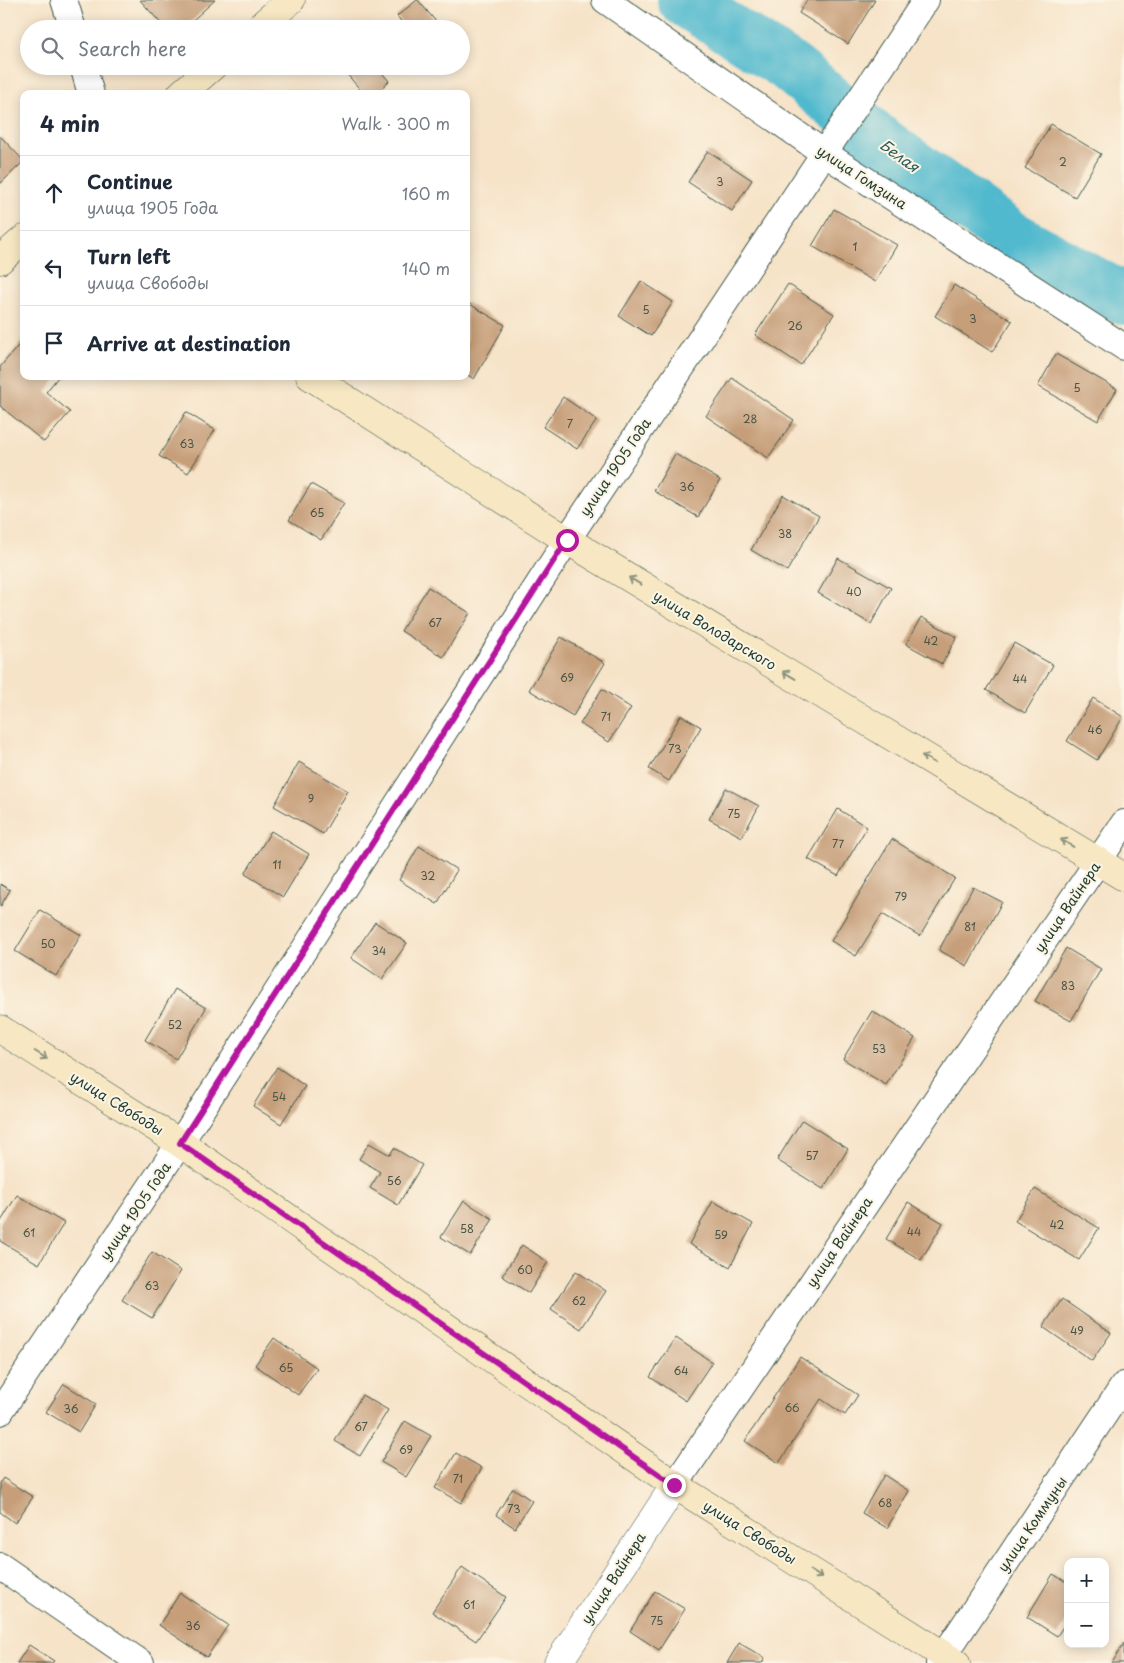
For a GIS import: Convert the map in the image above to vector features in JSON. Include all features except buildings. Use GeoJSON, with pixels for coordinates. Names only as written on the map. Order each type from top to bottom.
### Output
{"type":"FeatureCollection","features":[{"type":"Feature","properties":{"kind":"main road"},"geometry":{"type":"LineString","coordinates":[[268,20],[291,0]]}},
{"type":"Feature","properties":{"kind":"main road"},"geometry":{"type":"LineString","coordinates":[[186,90],[203,75]]}},
{"type":"Feature","properties":{"kind":"main road"},"geometry":{"type":"LineString","coordinates":[[0,260],[20,242]]}},
{"type":"Feature","properties":{"kind":"main road","name":"улица Володарского"},"geometry":{"type":"LineString","coordinates":[[316,380],[567,540],[1124,877]]}},
{"type":"Feature","properties":{"kind":"main road","name":"улица Свободы"},"geometry":{"type":"LineString","coordinates":[[0,1028],[180,1143],[674,1485],[946,1660]]}},
{"type":"Feature","properties":{"kind":"street"},"geometry":{"type":"LineString","coordinates":[[64,0],[70,20]]}},
{"type":"Feature","properties":{"kind":"street","name":"улица Гомзина"},"geometry":{"type":"LineString","coordinates":[[605,0],[824,153],[1124,347]]}},
{"type":"Feature","properties":{"kind":"street","name":"улица 1905 Года"},"geometry":{"type":"LineString","coordinates":[[0,1412],[180,1143],[567,540],[926,0]]}},
{"type":"Feature","properties":{"kind":"street"},"geometry":{"type":"LineString","coordinates":[[86,75],[90,90]]}},
{"type":"Feature","properties":{"kind":"street","name":"улица Вайнера"},"geometry":{"type":"LineString","coordinates":[[558,1663],[674,1485],[1124,823]]}},
{"type":"Feature","properties":{"kind":"street","name":"улица Коммуны"},"geometry":{"type":"LineString","coordinates":[[946,1660],[1124,1385]]}},
{"type":"Feature","properties":{"kind":"street"},"geometry":{"type":"LineString","coordinates":[[0,1566],[141,1663]]}},
{"type":"Feature","properties":{"kind":"waterway","name":"Белая"},"geometry":{"type":"LineString","coordinates":[[683,0],[787,65],[880,141],[1011,236],[1124,299]]}},
{"type":"Feature","properties":{"kind":"route"},"geometry":{"type":"LineString","coordinates":[[567,540],[180,1143],[674,1485]]}}]}
